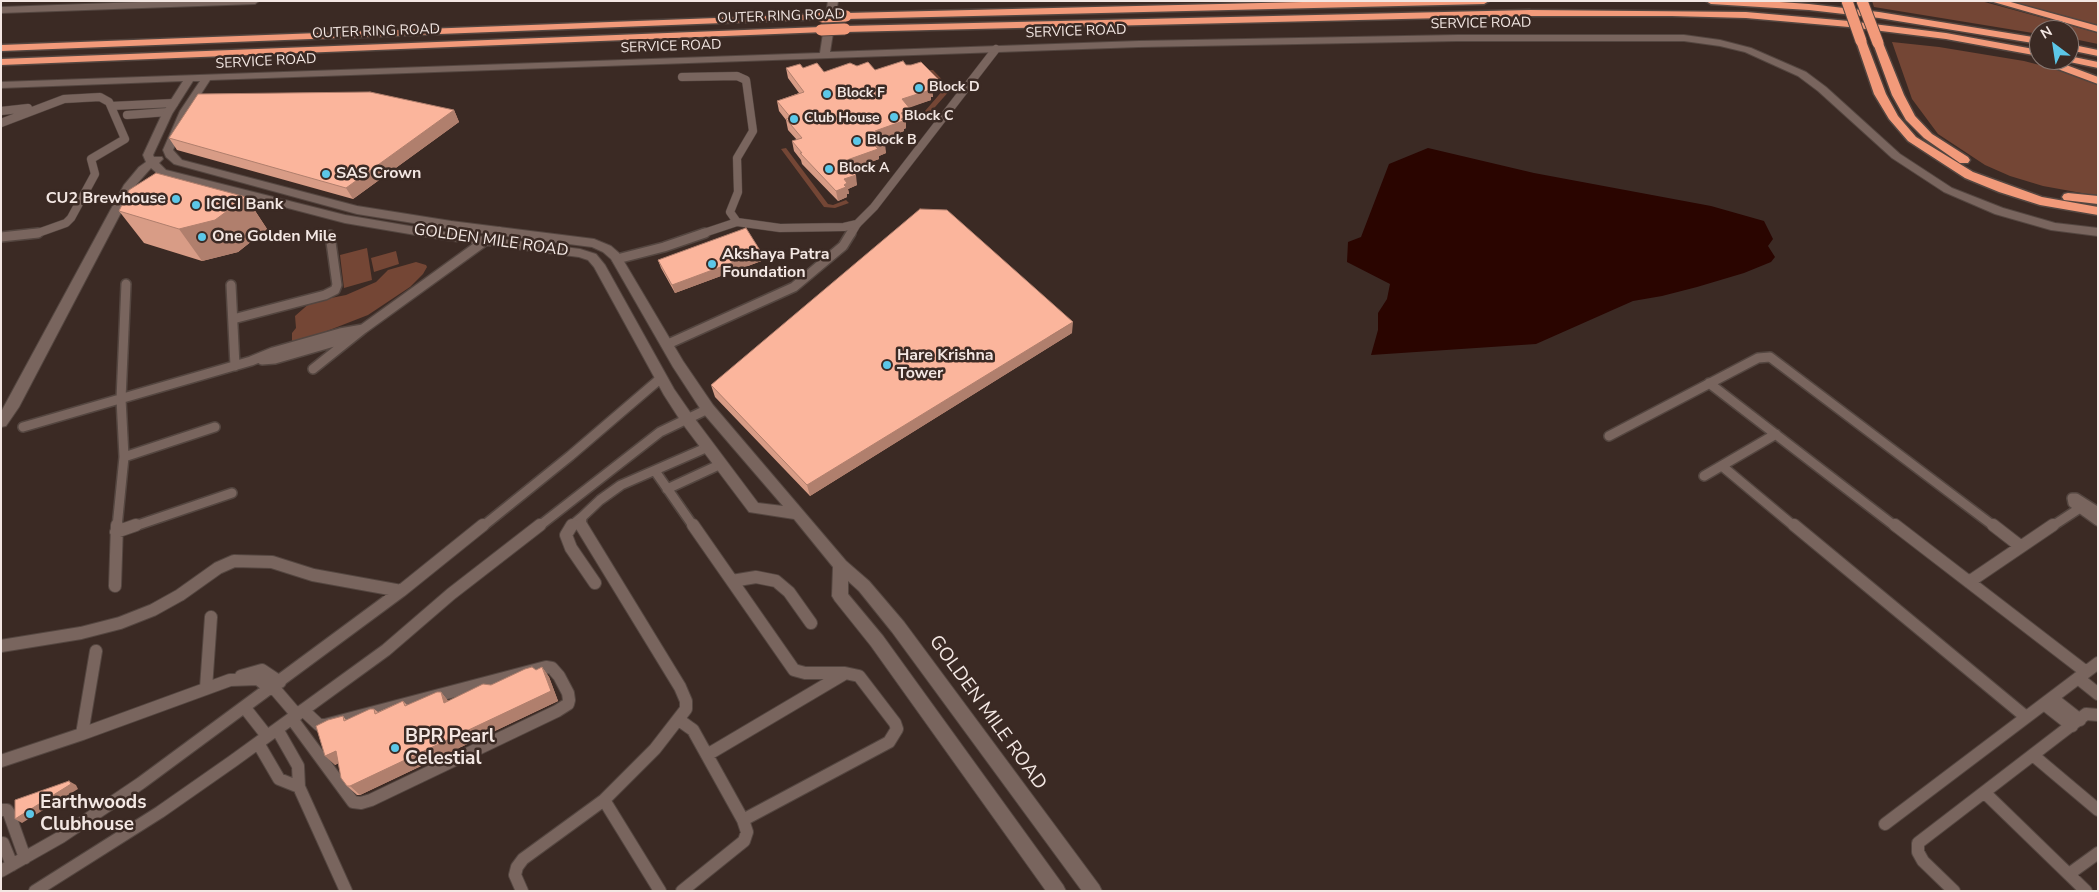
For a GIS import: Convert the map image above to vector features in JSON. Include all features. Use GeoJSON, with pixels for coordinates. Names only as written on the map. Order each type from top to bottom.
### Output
{"type":"FeatureCollection","features":[{"type":"Feature","properties":{"kind":"highway","name":"OUTER RING ROAD"},"geometry":{"type":"LineString","coordinates":[[1,48],[846,16],[1484,1]]}},
{"type":"Feature","properties":{"kind":"highway"},"geometry":{"type":"LineString","coordinates":[[1711,1],[1870,14],[1970,28],[2029,39]]}},
{"type":"Feature","properties":{"kind":"highway"},"geometry":{"type":"LineString","coordinates":[[1847,1],[1880,94],[1893,118],[1912,138],[1938,157],[1969,175],[2003,190],[2040,201],[2098,211]]}},
{"type":"Feature","properties":{"kind":"highway"},"geometry":{"type":"LineString","coordinates":[[1862,1],[1898,95],[1910,118],[1928,136],[1950,153],[2008,181],[2039,191],[2098,200]]}},
{"type":"Feature","properties":{"kind":"highway"},"geometry":{"type":"LineString","coordinates":[[1995,1],[2098,29]]}},
{"type":"Feature","properties":{"kind":"highway","name":"OUTER RING ROAD"},"geometry":{"type":"LineString","coordinates":[[1,62],[845,29],[1548,13],[1681,13],[1754,16],[1850,24],[1921,33],[2029,51]]}},
{"type":"Feature","properties":{"kind":"highway"},"geometry":{"type":"LineString","coordinates":[[2014,48],[2029,54]]}},
{"type":"Feature","properties":{"kind":"highway"},"geometry":{"type":"LineString","coordinates":[[2079,49],[2098,53]]}},
{"type":"Feature","properties":{"kind":"highway"},"geometry":{"type":"LineString","coordinates":[[2079,61],[2098,65]]}},
{"type":"Feature","properties":{"kind":"highway"},"geometry":{"type":"LineString","coordinates":[[2069,70],[2098,81]]}},
{"type":"Feature","properties":{"kind":"main road"},"geometry":{"type":"LineString","coordinates":[[1,10],[255,1]]}},
{"type":"Feature","properties":{"kind":"main road"},"geometry":{"type":"LineString","coordinates":[[825,54],[832,1]]}},
{"type":"Feature","properties":{"kind":"main road","name":"SERVICE ROAD"},"geometry":{"type":"LineString","coordinates":[[1,85],[1038,47],[1565,37],[1677,37],[1720,43],[1748,50],[1802,74],[1822,89],[1896,156],[1948,190],[1999,211],[2055,227],[2098,232]]}},
{"type":"Feature","properties":{"kind":"main road"},"geometry":{"type":"LineString","coordinates":[[151,162],[148,155],[171,108],[190,78]]}},
{"type":"Feature","properties":{"kind":"main road"},"geometry":{"type":"LineString","coordinates":[[169,154],[168,150],[185,111],[207,78]]}},
{"type":"Feature","properties":{"kind":"main road","name":"GOLDEN MILE ROAD"},"geometry":{"type":"LineString","coordinates":[[169,154],[178,162],[357,210],[594,244],[607,248],[617,259],[708,410],[841,565],[864,586],[898,627],[1093,891]]}},
{"type":"Feature","properties":{"kind":"main road","name":"GOLDEN MILE ROAD"},"geometry":{"type":"LineString","coordinates":[[151,162],[162,172],[345,219],[485,241],[580,253],[592,257],[599,265],[661,378],[687,419],[754,508],[798,514]]}},
{"type":"Feature","properties":{"kind":"main road"},"geometry":{"type":"LineString","coordinates":[[841,565],[840,596],[876,640],[1057,891]]}},
{"type":"Feature","properties":{"kind":"street"},"geometry":{"type":"LineString","coordinates":[[668,344],[794,287],[843,246],[858,224],[874,207],[996,49]]}},
{"type":"Feature","properties":{"kind":"street"},"geometry":{"type":"LineString","coordinates":[[682,77],[737,76],[746,80],[753,131],[737,158],[738,192],[730,212],[737,222]]}},
{"type":"Feature","properties":{"kind":"street"},"geometry":{"type":"LineString","coordinates":[[1,123],[39,108],[74,98],[104,98],[111,106],[125,139],[91,159],[95,174],[71,218],[60,226],[38,233],[1,237]]}},
{"type":"Feature","properties":{"kind":"street"},"geometry":{"type":"LineString","coordinates":[[111,106],[171,108]]}},
{"type":"Feature","properties":{"kind":"street"},"geometry":{"type":"LineString","coordinates":[[1,111],[39,108]]}},
{"type":"Feature","properties":{"kind":"street"},"geometry":{"type":"LineString","coordinates":[[127,115],[171,108]]}},
{"type":"Feature","properties":{"kind":"street"},"geometry":{"type":"LineString","coordinates":[[1,422],[12,407],[130,185],[137,175],[151,162],[169,154]]}},
{"type":"Feature","properties":{"kind":"street"},"geometry":{"type":"LineString","coordinates":[[617,259],[664,247],[737,222],[780,228],[844,227],[858,224]]}},
{"type":"Feature","properties":{"kind":"street"},"geometry":{"type":"LineString","coordinates":[[314,369],[363,329],[499,231]]}},
{"type":"Feature","properties":{"kind":"street"},"geometry":{"type":"LineString","coordinates":[[233,319],[325,295],[335,290],[330,235]]}},
{"type":"Feature","properties":{"kind":"street"},"geometry":{"type":"LineString","coordinates":[[115,586],[116,532],[124,457],[121,399],[126,284]]}},
{"type":"Feature","properties":{"kind":"street"},"geometry":{"type":"LineString","coordinates":[[231,285],[235,366]]}},
{"type":"Feature","properties":{"kind":"street"},"geometry":{"type":"LineString","coordinates":[[23,427],[251,361],[275,359],[334,342],[363,329]]}},
{"type":"Feature","properties":{"kind":"street"},"geometry":{"type":"LineString","coordinates":[[1609,436],[1758,358],[1770,357],[2020,546]]}},
{"type":"Feature","properties":{"kind":"street"},"geometry":{"type":"LineString","coordinates":[[16,835],[2,843],[6,868],[61,837],[245,708],[401,591],[570,456],[661,378]]}},
{"type":"Feature","properties":{"kind":"street"},"geometry":{"type":"LineString","coordinates":[[1709,383],[1969,582],[2082,675],[2098,694]]}},
{"type":"Feature","properties":{"kind":"street"},"geometry":{"type":"LineString","coordinates":[[35,891],[160,812],[386,650],[451,594],[660,432],[708,410]]}},
{"type":"Feature","properties":{"kind":"street"},"geometry":{"type":"LineString","coordinates":[[124,457],[215,427]]}},
{"type":"Feature","properties":{"kind":"street"},"geometry":{"type":"LineString","coordinates":[[1704,476],[1776,434]]}},
{"type":"Feature","properties":{"kind":"street"},"geometry":{"type":"LineString","coordinates":[[595,583],[572,548],[566,535],[570,527],[600,500],[621,485],[708,447]]}},
{"type":"Feature","properties":{"kind":"street"},"geometry":{"type":"LineString","coordinates":[[668,489],[721,464]]}},
{"type":"Feature","properties":{"kind":"street"},"geometry":{"type":"LineString","coordinates":[[1722,466],[2026,717]]}},
{"type":"Feature","properties":{"kind":"street"},"geometry":{"type":"LineString","coordinates":[[655,471],[794,670],[805,673],[845,673],[859,676],[895,723],[897,730],[889,742],[743,820]]}},
{"type":"Feature","properties":{"kind":"street"},"geometry":{"type":"LineString","coordinates":[[116,532],[232,494]]}},
{"type":"Feature","properties":{"kind":"street"},"geometry":{"type":"LineString","coordinates":[[2098,512],[2076,498],[2072,498],[2073,503],[2098,521]]}},
{"type":"Feature","properties":{"kind":"street"},"geometry":{"type":"LineString","coordinates":[[1969,582],[2020,546],[2080,508]]}},
{"type":"Feature","properties":{"kind":"street"},"geometry":{"type":"LineString","coordinates":[[522,891],[515,875],[517,867],[523,859],[604,800],[655,749],[686,709],[686,701],[680,687],[582,528],[580,524],[582,517]]}},
{"type":"Feature","properties":{"kind":"street"},"geometry":{"type":"LineString","coordinates":[[1,646],[81,633],[120,623],[153,610],[180,595],[218,568],[234,561],[272,562],[313,575],[401,591]]}},
{"type":"Feature","properties":{"kind":"street"},"geometry":{"type":"LineString","coordinates":[[732,581],[756,577],[776,581],[789,592],[812,623]]}},
{"type":"Feature","properties":{"kind":"street"},"geometry":{"type":"LineString","coordinates":[[206,688],[212,617]]}},
{"type":"Feature","properties":{"kind":"street"},"geometry":{"type":"LineString","coordinates":[[82,734],[96,651]]}},
{"type":"Feature","properties":{"kind":"street"},"geometry":{"type":"LineString","coordinates":[[1884,824],[2098,663]]}},
{"type":"Feature","properties":{"kind":"street"},"geometry":{"type":"LineString","coordinates":[[1,761],[82,734],[230,680],[258,679],[274,686],[297,714],[306,738],[349,797],[354,802],[361,803],[371,800],[563,708],[568,704],[568,693],[556,671],[546,667],[322,726],[306,738]]}},
{"type":"Feature","properties":{"kind":"street"},"geometry":{"type":"LineString","coordinates":[[707,755],[845,673]]}},
{"type":"Feature","properties":{"kind":"street"},"geometry":{"type":"LineString","coordinates":[[2048,701],[2068,722]]}},
{"type":"Feature","properties":{"kind":"street"},"geometry":{"type":"LineString","coordinates":[[2048,701],[2068,722]]}},
{"type":"Feature","properties":{"kind":"street"},"geometry":{"type":"LineString","coordinates":[[245,708],[267,736],[298,766],[299,788],[346,891]]}},
{"type":"Feature","properties":{"kind":"street"},"geometry":{"type":"LineString","coordinates":[[297,714],[322,726]]}},
{"type":"Feature","properties":{"kind":"street"},"geometry":{"type":"LineString","coordinates":[[1954,891],[1923,861],[1918,852],[1918,843],[2034,756],[2068,722],[2086,714],[2098,716]]}},
{"type":"Feature","properties":{"kind":"street"},"geometry":{"type":"LineString","coordinates":[[679,720],[693,730],[743,820],[747,832],[744,841],[682,891]]}},
{"type":"Feature","properties":{"kind":"street"},"geometry":{"type":"LineString","coordinates":[[267,736],[279,779],[299,788]]}},
{"type":"Feature","properties":{"kind":"street"},"geometry":{"type":"LineString","coordinates":[[2034,756],[2098,810]]}},
{"type":"Feature","properties":{"kind":"street"},"geometry":{"type":"LineString","coordinates":[[1985,793],[2086,891]]}},
{"type":"Feature","properties":{"kind":"street"},"geometry":{"type":"LineString","coordinates":[[604,800],[660,891]]}},
{"type":"Feature","properties":{"kind":"street"},"geometry":{"type":"LineString","coordinates":[[1,810],[7,810],[9,813],[25,858]]}},
{"type":"Feature","properties":{"kind":"street"},"geometry":{"type":"LineString","coordinates":[[2069,874],[2098,853]]}},
{"type":"Feature","properties":{"kind":"shaded area"},"geometry":{"type":"Polygon","coordinates":[[[1872,1],[1981,1],[2050,20],[2029,20],[2029,32],[1874,7],[1872,1]]]}},
{"type":"Feature","properties":{"kind":"shaded area"},"geometry":{"type":"Polygon","coordinates":[[[2004,1],[2098,1],[2098,26],[2004,1]]]}},
{"type":"Feature","properties":{"kind":"shaded area"},"geometry":{"type":"Polygon","coordinates":[[[2079,28],[2098,33],[2098,44],[2079,40],[2079,28]]]}},
{"type":"Feature","properties":{"kind":"shaded area"},"geometry":{"type":"Polygon","coordinates":[[[1892,42],[1939,47],[2024,61],[2029,62],[2029,70],[2059,70],[2098,84],[2098,196],[2043,186],[2010,176],[1985,165],[1938,134],[1912,99],[1892,42]]]}},
{"type":"Feature","properties":{"kind":"shaded area"},"geometry":{"type":"Polygon","coordinates":[[[926,70],[933,70],[951,89],[928,115],[925,111],[944,89],[926,70]]]}},
{"type":"Feature","properties":{"kind":"shaded area"},"geometry":{"type":"Polygon","coordinates":[[[786,148],[828,204],[833,205],[846,200],[849,203],[835,208],[824,207],[781,149],[786,148]]]}},
{"type":"Feature","properties":{"kind":"shaded area"},"geometry":{"type":"Polygon","coordinates":[[[1428,148],[1534,173],[1711,206],[1764,221],[1773,239],[1768,246],[1775,257],[1771,262],[1744,273],[1662,296],[1633,301],[1536,344],[1371,355],[1378,330],[1378,313],[1387,299],[1390,284],[1347,262],[1348,242],[1361,237],[1389,164],[1428,148]]]}},
{"type":"Feature","properties":{"kind":"shaded area"},"geometry":{"type":"Polygon","coordinates":[[[367,248],[372,280],[344,288],[340,255],[367,248]]]}},
{"type":"Feature","properties":{"kind":"shaded area"},"geometry":{"type":"Polygon","coordinates":[[[396,251],[399,264],[374,272],[371,258],[396,251]]]}},
{"type":"Feature","properties":{"kind":"shaded area"},"geometry":{"type":"Polygon","coordinates":[[[416,262],[426,265],[427,267],[423,274],[410,287],[368,315],[309,338],[292,341],[292,333],[296,328],[295,316],[311,302],[346,295],[376,282],[388,270],[416,262]]]}},
{"type":"Feature","properties":{"kind":"building"},"geometry":{"type":"Polygon","coordinates":[[[903,61],[906,65],[921,62],[938,79],[928,82],[932,86],[928,88],[930,90],[902,99],[911,110],[901,113],[905,118],[901,119],[903,121],[875,131],[885,143],[875,146],[878,149],[847,160],[851,165],[848,166],[856,175],[844,179],[847,183],[844,185],[846,187],[836,191],[800,153],[802,153],[792,141],[802,138],[786,119],[791,118],[777,101],[804,92],[786,68],[800,64],[803,68],[817,63],[824,72],[850,63],[857,66],[868,62],[875,70],[903,61]]]}},
{"type":"Feature","properties":{"kind":"building","name":"SAS Crown"},"geometry":{"type":"Polygon","coordinates":[[[370,92],[454,110],[346,188],[169,138],[198,94],[370,92]]]}},
{"type":"Feature","properties":{"kind":"building"},"geometry":{"type":"Polygon","coordinates":[[[156,173],[246,197],[215,220],[179,229],[119,211],[129,190],[156,173]]]}},
{"type":"Feature","properties":{"kind":"building","name":"Hare Krishna Tower"},"geometry":{"type":"Polygon","coordinates":[[[920,209],[947,210],[1073,322],[807,485],[711,385],[920,209]]]}},
{"type":"Feature","properties":{"kind":"building","name":"Akshaya Patra Foundation"},"geometry":{"type":"Polygon","coordinates":[[[746,228],[761,252],[672,285],[658,260],[746,228]]]}},
{"type":"Feature","properties":{"kind":"building","name":"BPR Pearl Celestial"},"geometry":{"type":"Polygon","coordinates":[[[532,667],[536,670],[542,667],[551,691],[350,786],[347,786],[341,778],[336,751],[325,756],[316,726],[328,720],[343,716],[344,721],[370,709],[374,709],[375,714],[403,701],[405,706],[437,692],[441,692],[444,703],[483,684],[491,685],[532,667]]]}},
{"type":"Feature","properties":{"kind":"building"},"geometry":{"type":"Polygon","coordinates":[[[69,781],[71,784],[15,819],[15,800],[69,781]]]}},
{"type":"Feature","properties":{"kind":"place","name":"Block D"},"geometry":{"type":"Point","coordinates":[919,88]}},
{"type":"Feature","properties":{"kind":"place","name":"Block F"},"geometry":{"type":"Point","coordinates":[827,94]}},
{"type":"Feature","properties":{"kind":"place","name":"Block C"},"geometry":{"type":"Point","coordinates":[894,117]}},
{"type":"Feature","properties":{"kind":"place","name":"Club House"},"geometry":{"type":"Point","coordinates":[794,119]}},
{"type":"Feature","properties":{"kind":"place","name":"Block B"},"geometry":{"type":"Point","coordinates":[857,141]}},
{"type":"Feature","properties":{"kind":"place","name":"Block A"},"geometry":{"type":"Point","coordinates":[829,169]}},
{"type":"Feature","properties":{"kind":"place","name":"SAS Crown"},"geometry":{"type":"Point","coordinates":[326,174]}},
{"type":"Feature","properties":{"kind":"place","name":"CU2 Brewhouse"},"geometry":{"type":"Point","coordinates":[176,199]}},
{"type":"Feature","properties":{"kind":"place","name":"ICICI Bank"},"geometry":{"type":"Point","coordinates":[196,205]}},
{"type":"Feature","properties":{"kind":"place","name":"One Golden Mile"},"geometry":{"type":"Point","coordinates":[202,237]}},
{"type":"Feature","properties":{"kind":"place","name":"Akshaya Patra Foundation"},"geometry":{"type":"Point","coordinates":[712,264]}},
{"type":"Feature","properties":{"kind":"place","name":"Hare Krishna Tower"},"geometry":{"type":"Point","coordinates":[887,365]}},
{"type":"Feature","properties":{"kind":"place","name":"BPR Pearl Celestial"},"geometry":{"type":"Point","coordinates":[395,748]}},
{"type":"Feature","properties":{"kind":"place","name":"Earthwoods Clubhouse"},"geometry":{"type":"Point","coordinates":[30,814]}}]}
